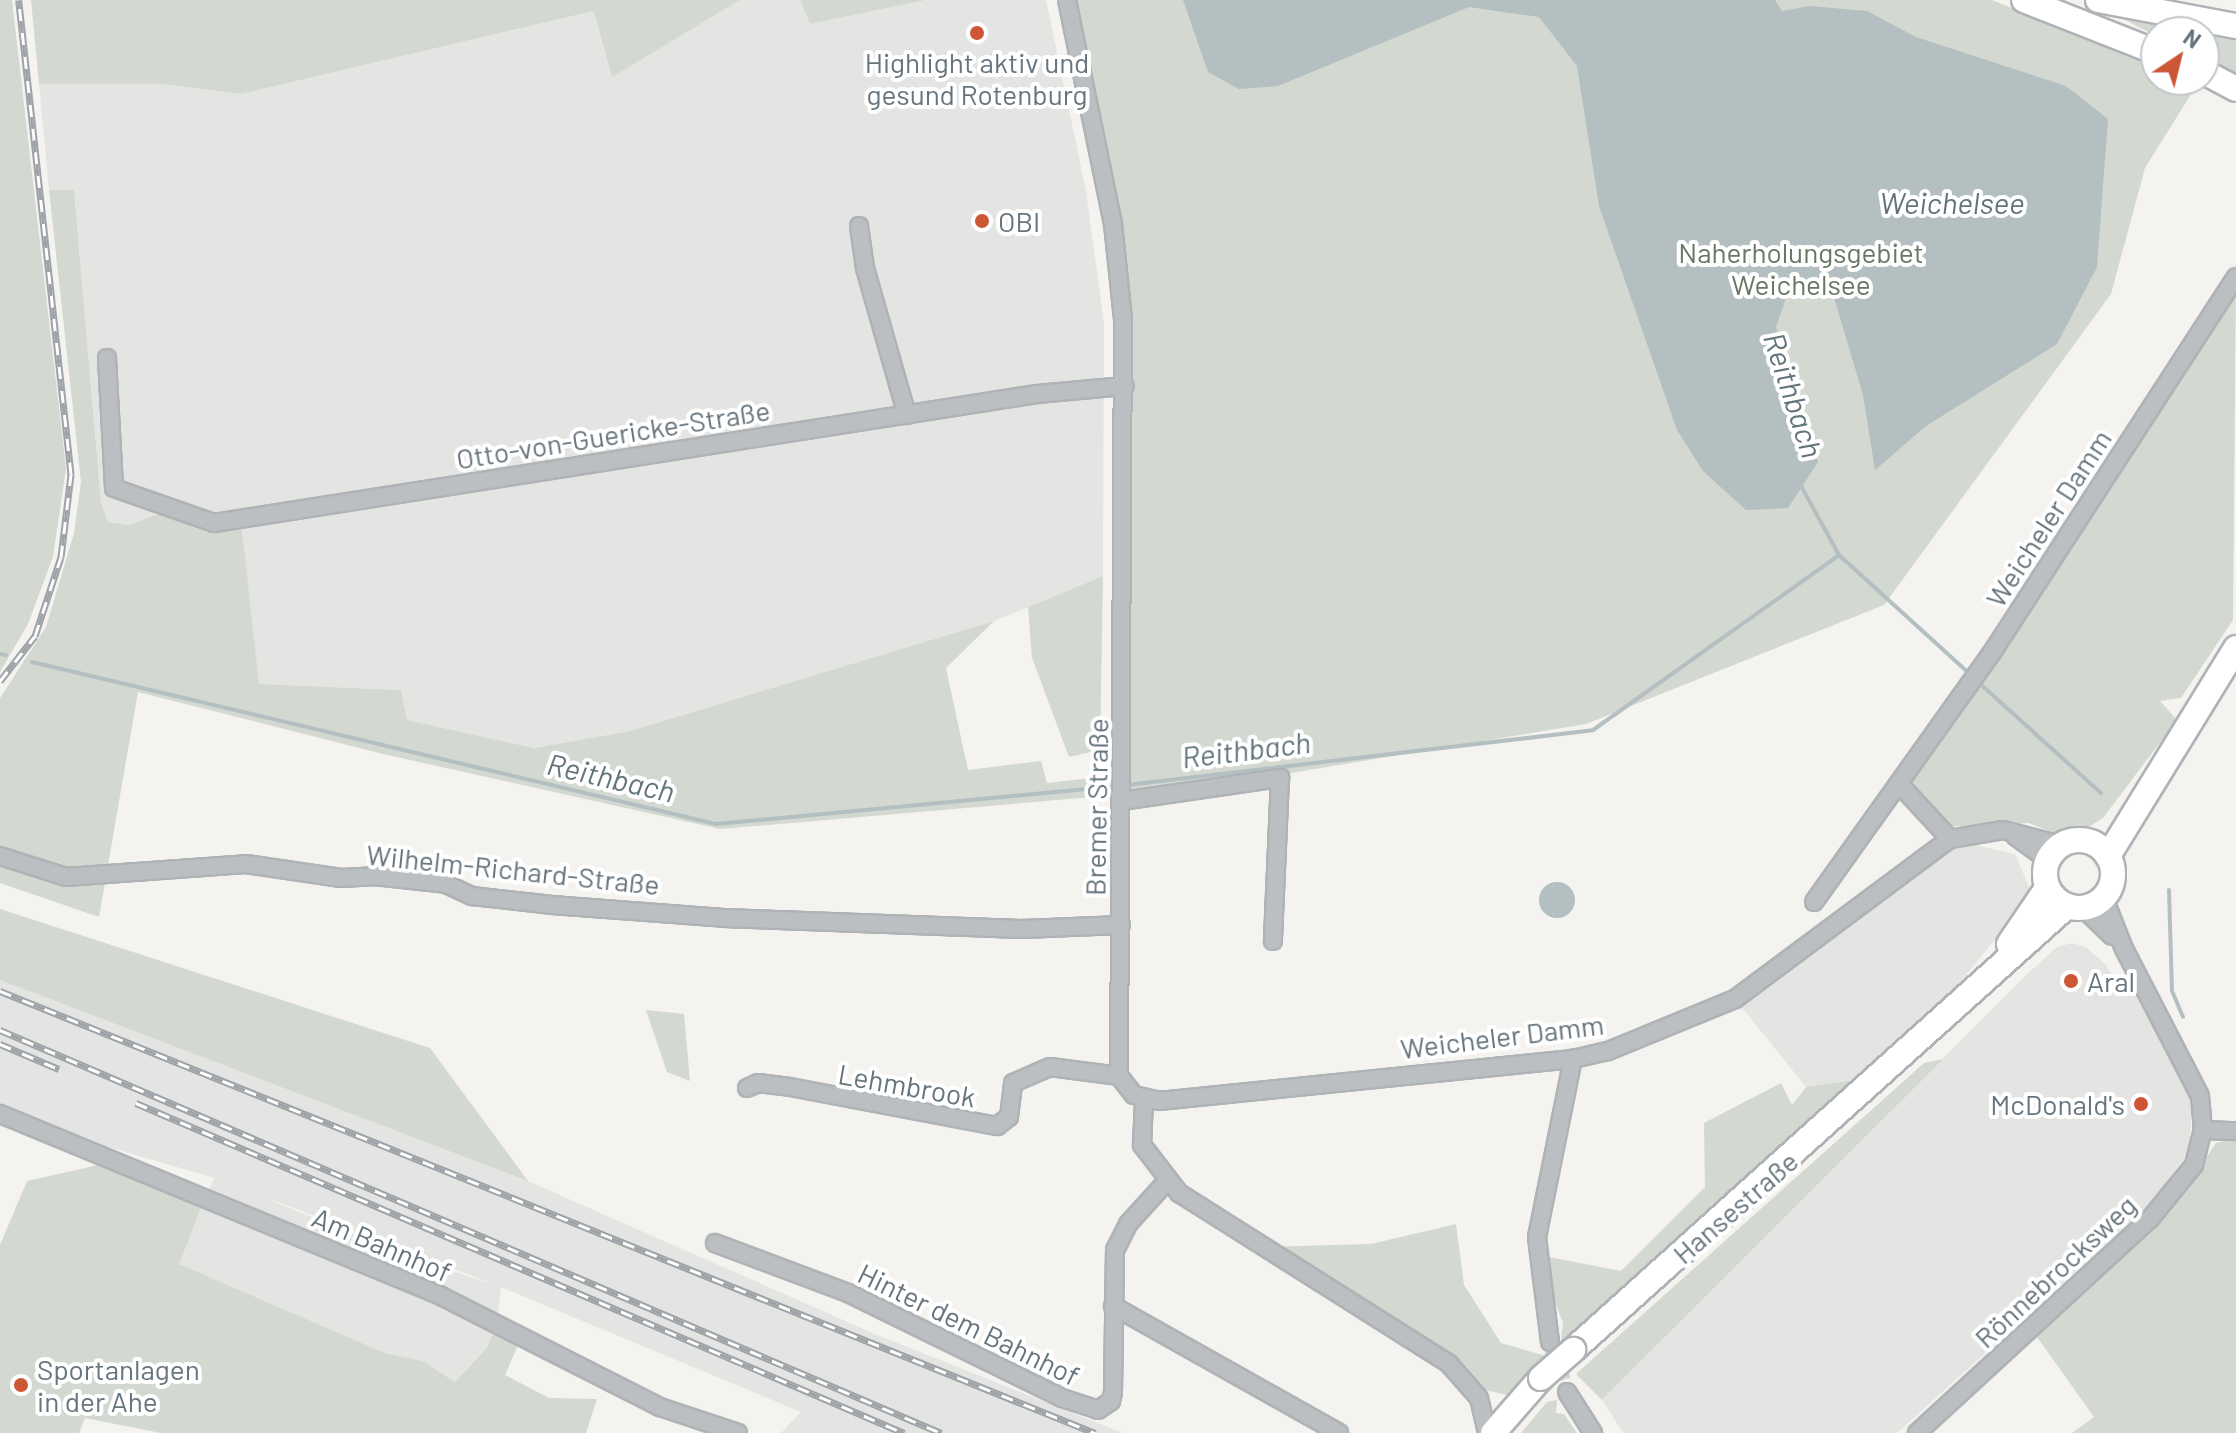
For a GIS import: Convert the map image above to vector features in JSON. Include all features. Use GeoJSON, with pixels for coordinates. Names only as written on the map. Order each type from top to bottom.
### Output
{"type":"FeatureCollection","features":[{"type":"Feature","properties":{"kind":"main road"},"geometry":{"type":"LineString","coordinates":[[2024,0],[2140,46]]}},
{"type":"Feature","properties":{"kind":"main road"},"geometry":{"type":"LineString","coordinates":[[2098,0],[2236,24]]}},
{"type":"Feature","properties":{"kind":"main road"},"geometry":{"type":"LineString","coordinates":[[2185,0],[2236,24]]}},
{"type":"Feature","properties":{"kind":"main road"},"geometry":{"type":"LineString","coordinates":[[2099,849],[2173,748],[2236,648]]}},
{"type":"Feature","properties":{"kind":"main road"},"geometry":{"type":"LineString","coordinates":[[2061,845],[2099,849]]}},
{"type":"Feature","properties":{"kind":"main road","name":"Hansestraße"},"geometry":{"type":"LineString","coordinates":[[1980,985],[2046,877],[2061,845]]}},
{"type":"Feature","properties":{"kind":"main road"},"geometry":{"type":"LineString","coordinates":[[2046,877],[2085,904],[2113,875],[2099,849]]}},
{"type":"Feature","properties":{"kind":"main road","name":"Hansestraße"},"geometry":{"type":"LineString","coordinates":[[1493,1433],[1541,1378],[1980,985],[2085,904]]}},
{"type":"Feature","properties":{"kind":"street","name":"Bremer Straße"},"geometry":{"type":"LineString","coordinates":[[1067,0],[1113,224],[1125,386],[1119,1076]]}},
{"type":"Feature","properties":{"kind":"street"},"geometry":{"type":"LineString","coordinates":[[859,226],[865,268],[907,415]]}},
{"type":"Feature","properties":{"kind":"street","name":"Weicheler Damm"},"geometry":{"type":"LineString","coordinates":[[1814,902],[1901,786],[2236,277]]}},
{"type":"Feature","properties":{"kind":"street","name":"Otto-von-Guericke-Straße"},"geometry":{"type":"LineString","coordinates":[[107,358],[114,488],[214,523],[907,415],[1125,386]]}},
{"type":"Feature","properties":{"kind":"street"},"geometry":{"type":"LineString","coordinates":[[1122,798],[1280,778],[1273,941]]}},
{"type":"Feature","properties":{"kind":"street"},"geometry":{"type":"LineString","coordinates":[[1901,786],[1950,839]]}},
{"type":"Feature","properties":{"kind":"street"},"geometry":{"type":"LineString","coordinates":[[2003,830],[2033,847],[2046,877]]}},
{"type":"Feature","properties":{"kind":"street","name":"Weicheler Damm"},"geometry":{"type":"LineString","coordinates":[[1144,1100],[1573,1059],[1648,1038],[1735,999],[1950,839],[2003,830],[2061,845]]}},
{"type":"Feature","properties":{"kind":"street","name":"Wilhelm-Richard-Straße"},"geometry":{"type":"LineString","coordinates":[[0,856],[66,877],[246,864],[341,878],[374,876],[446,884],[472,896],[724,918],[1021,929],[1121,925]]}},
{"type":"Feature","properties":{"kind":"street","name":"Rönnebrocksweg"},"geometry":{"type":"LineString","coordinates":[[1917,1433],[2168,1201],[2194,1165],[2203,1130],[2193,1079],[2124,949],[2085,904]]}},
{"type":"Feature","properties":{"kind":"street"},"geometry":{"type":"LineString","coordinates":[[1550,1342],[1537,1237],[1573,1059]]}},
{"type":"Feature","properties":{"kind":"street","name":"Lehmbrook"},"geometry":{"type":"LineString","coordinates":[[747,1088],[758,1083],[790,1087],[997,1126],[1009,1117],[1013,1083],[1050,1067],[1119,1076]]}},
{"type":"Feature","properties":{"kind":"street"},"geometry":{"type":"LineString","coordinates":[[1119,1076],[1144,1100],[1142,1145],[1168,1180],[1192,1203],[1449,1364],[1479,1398],[1487,1433]]}},
{"type":"Feature","properties":{"kind":"street","name":"Am Bahnhof"},"geometry":{"type":"LineString","coordinates":[[0,1114],[441,1296],[648,1402],[738,1433]]}},
{"type":"Feature","properties":{"kind":"street"},"geometry":{"type":"LineString","coordinates":[[2203,1130],[2236,1131]]}},
{"type":"Feature","properties":{"kind":"street","name":"Hinter dem Bahnhof"},"geometry":{"type":"LineString","coordinates":[[715,1243],[848,1293],[1090,1410],[1105,1408],[1113,1392],[1113,1264],[1120,1237],[1168,1180]]}},
{"type":"Feature","properties":{"kind":"street"},"geometry":{"type":"LineString","coordinates":[[1113,1306],[1339,1433]]}},
{"type":"Feature","properties":{"kind":"street"},"geometry":{"type":"LineString","coordinates":[[1567,1392],[1593,1433]]}},
{"type":"Feature","properties":{"kind":"shaded area"},"geometry":{"type":"Polygon","coordinates":[[[740,0],[800,0],[810,24],[926,0],[1046,0],[1086,191],[1104,323],[1103,576],[994,621],[630,731],[534,748],[407,720],[400,690],[259,684],[206,532],[161,513],[129,525],[108,522],[101,503],[74,190],[49,190],[39,84],[162,84],[241,94],[595,11],[612,76],[740,0]]]}},
{"type":"Feature","properties":{"kind":"shaded area"},"geometry":{"type":"Polygon","coordinates":[[[1950,839],[2015,854],[2032,894],[1945,1001],[1861,1079],[1806,1087],[1735,999],[1950,839]]]}},
{"type":"Feature","properties":{"kind":"shaded area"},"geometry":{"type":"Polygon","coordinates":[[[2072,943],[2086,947],[2106,965],[2120,988],[2132,982],[2186,1085],[2192,1108],[2189,1150],[2159,1196],[1897,1433],[1623,1433],[1602,1400],[2025,976],[2057,947],[2072,943]]]}},
{"type":"Feature","properties":{"kind":"shaded area"},"geometry":{"type":"Polygon","coordinates":[[[0,980],[528,1181],[875,1334],[1123,1433],[781,1433],[801,1412],[501,1287],[497,1326],[486,1349],[455,1382],[423,1361],[385,1353],[178,1264],[214,1178],[0,1115],[0,980]],[[270,1199],[415,1259],[498,1286],[270,1199]]]}},
{"type":"Feature","properties":{"kind":"green space"},"geometry":{"type":"Polygon","coordinates":[[[0,0],[12,0],[66,469],[53,557],[28,624],[0,672],[0,0]]]}},
{"type":"Feature","properties":{"kind":"green space"},"geometry":{"type":"Polygon","coordinates":[[[31,0],[740,0],[612,77],[594,11],[241,94],[162,84],[39,84],[31,0]]]}},
{"type":"Feature","properties":{"kind":"green space"},"geometry":{"type":"Polygon","coordinates":[[[800,0],[926,0],[810,24],[800,0]]]}},
{"type":"Feature","properties":{"kind":"green space","name":"Naherholungsgebiet Weichelsee"},"geometry":{"type":"Polygon","coordinates":[[[1067,0],[1992,0],[2140,60],[2140,96],[2190,96],[2145,168],[2111,294],[1884,605],[1586,724],[1122,801],[1123,319],[1067,0]]]}},
{"type":"Feature","properties":{"kind":"green space"},"geometry":{"type":"Polygon","coordinates":[[[2125,20],[2140,22],[2140,28],[2125,20]]]}},
{"type":"Feature","properties":{"kind":"green space"},"geometry":{"type":"Polygon","coordinates":[[[2220,34],[2236,36],[2236,75],[2220,68],[2220,34]]]}},
{"type":"Feature","properties":{"kind":"green space"},"geometry":{"type":"Polygon","coordinates":[[[49,190],[74,190],[101,503],[108,522],[129,525],[161,513],[206,532],[242,530],[259,684],[401,690],[407,720],[534,748],[630,731],[994,621],[946,668],[968,770],[1041,761],[1047,783],[1099,777],[1104,796],[720,829],[383,754],[138,692],[99,917],[0,883],[0,698],[46,627],[74,533],[81,482],[49,190]]]}},
{"type":"Feature","properties":{"kind":"green space"},"geometry":{"type":"Polygon","coordinates":[[[2236,277],[2233,620],[2181,698],[2160,701],[2177,720],[2103,818],[2084,830],[2054,833],[2029,823],[1942,827],[1901,786],[2236,277]]]}},
{"type":"Feature","properties":{"kind":"green space"},"geometry":{"type":"Polygon","coordinates":[[[1103,576],[1100,750],[1069,757],[1032,658],[1028,607],[1103,576]]]}},
{"type":"Feature","properties":{"kind":"green space"},"geometry":{"type":"Polygon","coordinates":[[[0,909],[430,1048],[528,1181],[0,980],[0,909]]]}},
{"type":"Feature","properties":{"kind":"green space"},"geometry":{"type":"Polygon","coordinates":[[[646,1010],[684,1014],[690,1081],[667,1072],[646,1010]]]}},
{"type":"Feature","properties":{"kind":"green space"},"geometry":{"type":"Polygon","coordinates":[[[1943,1059],[1602,1400],[1576,1374],[1924,1063],[1943,1059]]]}},
{"type":"Feature","properties":{"kind":"green space"},"geometry":{"type":"Polygon","coordinates":[[[1861,1079],[1561,1341],[1563,1323],[1550,1289],[1549,1257],[1621,1271],[1705,1187],[1704,1123],[1781,1083],[1792,1105],[1806,1087],[1861,1079]]]}},
{"type":"Feature","properties":{"kind":"green space"},"geometry":{"type":"Polygon","coordinates":[[[2236,1138],[2236,1433],[2072,1433],[2094,1417],[2037,1337],[2170,1212],[2216,1143],[2236,1138]]]}},
{"type":"Feature","properties":{"kind":"green space"},"geometry":{"type":"Polygon","coordinates":[[[107,1163],[203,1203],[179,1264],[385,1353],[423,1361],[455,1382],[486,1349],[497,1326],[522,1336],[505,1375],[549,1398],[597,1399],[586,1433],[161,1433],[85,1418],[79,1433],[0,1433],[0,1245],[27,1181],[107,1163]]]}},
{"type":"Feature","properties":{"kind":"green space"},"geometry":{"type":"Polygon","coordinates":[[[1456,1224],[1464,1285],[1501,1343],[1546,1356],[1507,1395],[1472,1387],[1261,1247],[1371,1244],[1456,1224]]]}},
{"type":"Feature","properties":{"kind":"green space"},"geometry":{"type":"Polygon","coordinates":[[[1557,1400],[1556,1413],[1564,1414],[1577,1433],[1521,1433],[1547,1402],[1557,1400]]]}},
{"type":"Feature","properties":{"kind":"water","name":"Weichelsee"},"geometry":{"type":"Polygon","coordinates":[[[1183,0],[1775,0],[1782,11],[1810,6],[1867,11],[1916,37],[2066,86],[2108,119],[2097,267],[2057,344],[1926,426],[1875,470],[1863,395],[1832,291],[1813,278],[1786,298],[1776,327],[1818,462],[1788,508],[1746,510],[1703,471],[1677,430],[1599,206],[1577,66],[1539,17],[1469,7],[1278,86],[1239,89],[1208,72],[1183,0]]]}},
{"type":"Feature","properties":{"kind":"water"},"geometry":{"type":"Polygon","coordinates":[[[1557,882],[1570,887],[1575,900],[1570,913],[1557,918],[1544,913],[1539,900],[1544,887],[1557,882]]]}},
{"type":"Feature","properties":{"kind":"waterway","name":"Reithbach"},"geometry":{"type":"LineString","coordinates":[[1127,785],[1593,730],[1839,555],[1801,486]]}},
{"type":"Feature","properties":{"kind":"waterway"},"geometry":{"type":"LineString","coordinates":[[1839,555],[1971,675]]}},
{"type":"Feature","properties":{"kind":"waterway","name":"Reithbach"},"geometry":{"type":"LineString","coordinates":[[0,654],[6,655]]}},
{"type":"Feature","properties":{"kind":"waterway","name":"Reithbach"},"geometry":{"type":"LineString","coordinates":[[32,662],[716,824],[1118,786]]}},
{"type":"Feature","properties":{"kind":"waterway"},"geometry":{"type":"LineString","coordinates":[[1977,681],[2101,793]]}},
{"type":"Feature","properties":{"kind":"waterway"},"geometry":{"type":"LineString","coordinates":[[2169,890],[2172,991],[2183,1017]]}},
{"type":"Feature","properties":{"kind":"tunnel"},"geometry":{"type":"LineString","coordinates":[[1550,1342],[1567,1392]]}},
{"type":"Feature","properties":{"kind":"railway"},"geometry":{"type":"LineString","coordinates":[[0,681],[35,636],[61,557],[71,474],[19,0]]}},
{"type":"Feature","properties":{"kind":"railway"},"geometry":{"type":"LineString","coordinates":[[0,991],[1095,1433]]}},
{"type":"Feature","properties":{"kind":"railway"},"geometry":{"type":"LineString","coordinates":[[0,1030],[941,1433]]}},
{"type":"Feature","properties":{"kind":"railway"},"geometry":{"type":"LineString","coordinates":[[0,1044],[59,1069]]}},
{"type":"Feature","properties":{"kind":"railway"},"geometry":{"type":"LineString","coordinates":[[136,1103],[904,1433]]}},
{"type":"Feature","properties":{"kind":"place","name":"Highlight aktiv und gesund Rotenburg"},"geometry":{"type":"Point","coordinates":[977,33]}},
{"type":"Feature","properties":{"kind":"place","name":"OBI"},"geometry":{"type":"Point","coordinates":[982,221]}},
{"type":"Feature","properties":{"kind":"place","name":"Aral"},"geometry":{"type":"Point","coordinates":[2071,981]}},
{"type":"Feature","properties":{"kind":"place","name":"McDonald's"},"geometry":{"type":"Point","coordinates":[2141,1104]}},
{"type":"Feature","properties":{"kind":"place","name":"Sportanlagen in der Ahe"},"geometry":{"type":"Point","coordinates":[21,1385]}}]}
